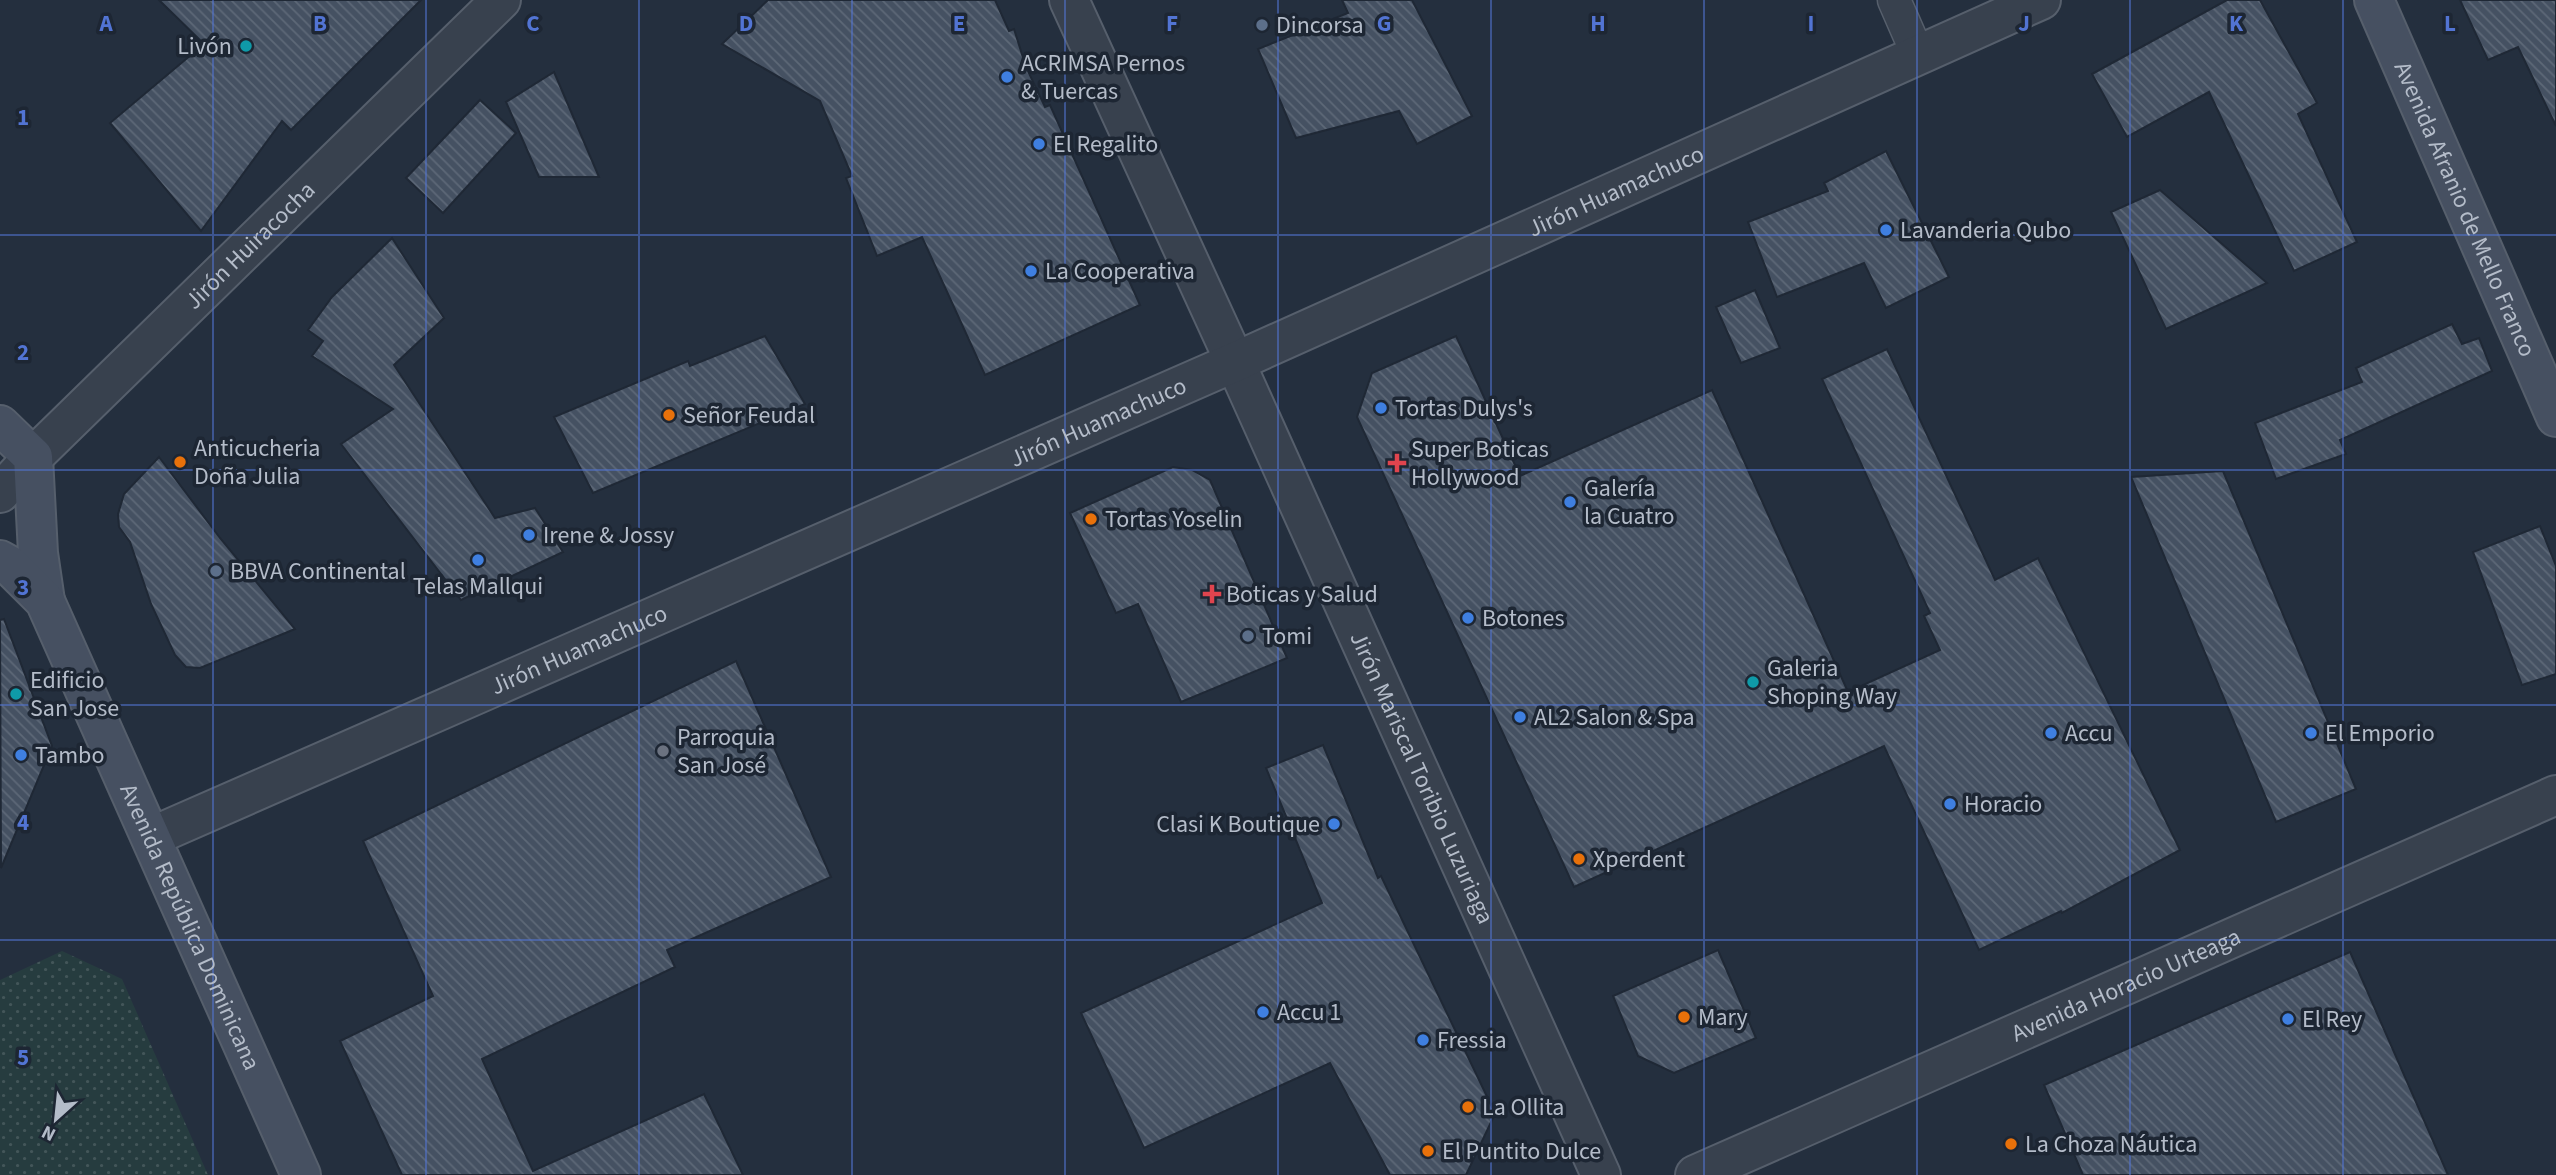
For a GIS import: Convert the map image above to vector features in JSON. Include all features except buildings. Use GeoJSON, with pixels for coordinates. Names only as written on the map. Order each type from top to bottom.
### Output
{"type":"FeatureCollection","features":[{"type":"Feature","properties":{"kind":"street","name":"Jirón Huiracocha"},"geometry":{"type":"LineString","coordinates":[[0,493],[33,457],[500,0]]}},
{"type":"Feature","properties":{"kind":"street","name":"Jirón Mariscal Toribio Luzuriaga"},"geometry":{"type":"LineString","coordinates":[[1069,0],[1601,1175]]}},
{"type":"Feature","properties":{"kind":"street","name":"Jirón Huamachuco"},"geometry":{"type":"LineString","coordinates":[[151,837],[1235,362],[2041,0]]}},
{"type":"Feature","properties":{"kind":"street","name":"Avenida Afranio de Mello Franco"},"geometry":{"type":"LineString","coordinates":[[2374,0],[2556,416]]}},
{"type":"Feature","properties":{"kind":"street"},"geometry":{"type":"LineString","coordinates":[[0,425],[33,457]]}},
{"type":"Feature","properties":{"kind":"street","name":"Avenida República Dominicana"},"geometry":{"type":"LineString","coordinates":[[33,457],[38,553],[45,601],[301,1175]]}},
{"type":"Feature","properties":{"kind":"street","name":"Avenida República Dominicana"},"geometry":{"type":"LineString","coordinates":[[0,560],[9,565],[45,601]]}},
{"type":"Feature","properties":{"kind":"street","name":"Avenida Horacio Urteaga"},"geometry":{"type":"LineString","coordinates":[[1695,1175],[2556,794]]}},
{"type":"Feature","properties":{"kind":"lane"},"geometry":{"type":"LineString","coordinates":[[1894,0],[1919,55]]}},
{"type":"Feature","properties":{"kind":"green space"},"geometry":{"type":"Polygon","coordinates":[[[62,951],[122,979],[208,1175],[0,1175],[0,980],[62,951]]]}},
{"type":"Feature","properties":{"kind":"place","name":"Dincorsa"},"geometry":{"type":"Point","coordinates":[1262,25]}},
{"type":"Feature","properties":{"kind":"place","name":"Livón"},"geometry":{"type":"Point","coordinates":[246,46]}},
{"type":"Feature","properties":{"kind":"place","name":"ACRIMSA Pernos & Tuercas"},"geometry":{"type":"Point","coordinates":[1007,77]}},
{"type":"Feature","properties":{"kind":"place","name":"El Regalito"},"geometry":{"type":"Point","coordinates":[1039,144]}},
{"type":"Feature","properties":{"kind":"place","name":"Lavanderia Qubo"},"geometry":{"type":"Point","coordinates":[1886,230]}},
{"type":"Feature","properties":{"kind":"place","name":"La Cooperativa"},"geometry":{"type":"Point","coordinates":[1031,271]}},
{"type":"Feature","properties":{"kind":"place","name":"Tortas Dulys's"},"geometry":{"type":"Point","coordinates":[1381,408]}},
{"type":"Feature","properties":{"kind":"place","name":"Señor Feudal"},"geometry":{"type":"Point","coordinates":[669,415]}},
{"type":"Feature","properties":{"kind":"place","name":"Anticucheria Doña Julia"},"geometry":{"type":"Point","coordinates":[180,462]}},
{"type":"Feature","properties":{"kind":"place","name":"Super Boticas Hollywood"},"geometry":{"type":"Point","coordinates":[1397,463]}},
{"type":"Feature","properties":{"kind":"place","name":"Galería la Cuatro"},"geometry":{"type":"Point","coordinates":[1570,502]}},
{"type":"Feature","properties":{"kind":"place","name":"Tortas Yoselin"},"geometry":{"type":"Point","coordinates":[1091,519]}},
{"type":"Feature","properties":{"kind":"place","name":"Irene & Jossy"},"geometry":{"type":"Point","coordinates":[529,535]}},
{"type":"Feature","properties":{"kind":"place","name":"Telas Mallqui"},"geometry":{"type":"Point","coordinates":[478,560]}},
{"type":"Feature","properties":{"kind":"place","name":"BBVA Continental"},"geometry":{"type":"Point","coordinates":[216,571]}},
{"type":"Feature","properties":{"kind":"place","name":"Boticas y Salud"},"geometry":{"type":"Point","coordinates":[1212,594]}},
{"type":"Feature","properties":{"kind":"place","name":"Botones"},"geometry":{"type":"Point","coordinates":[1468,618]}},
{"type":"Feature","properties":{"kind":"place","name":"Tomi"},"geometry":{"type":"Point","coordinates":[1248,636]}},
{"type":"Feature","properties":{"kind":"place","name":"Galeria Shoping Way"},"geometry":{"type":"Point","coordinates":[1753,682]}},
{"type":"Feature","properties":{"kind":"place","name":"Edificio San Jose"},"geometry":{"type":"Point","coordinates":[16,694]}},
{"type":"Feature","properties":{"kind":"place","name":"AL2 Salon & Spa"},"geometry":{"type":"Point","coordinates":[1520,717]}},
{"type":"Feature","properties":{"kind":"place","name":"Accu"},"geometry":{"type":"Point","coordinates":[2051,733]}},
{"type":"Feature","properties":{"kind":"place","name":"El Emporio"},"geometry":{"type":"Point","coordinates":[2311,733]}},
{"type":"Feature","properties":{"kind":"place","name":"Parroquia San José"},"geometry":{"type":"Point","coordinates":[663,751]}},
{"type":"Feature","properties":{"kind":"place","name":"Tambo"},"geometry":{"type":"Point","coordinates":[21,755]}},
{"type":"Feature","properties":{"kind":"place","name":"Horacio"},"geometry":{"type":"Point","coordinates":[1950,804]}},
{"type":"Feature","properties":{"kind":"place","name":"Clasi K Boutique"},"geometry":{"type":"Point","coordinates":[1334,824]}},
{"type":"Feature","properties":{"kind":"place","name":"Xperdent"},"geometry":{"type":"Point","coordinates":[1579,859]}},
{"type":"Feature","properties":{"kind":"place","name":"Accu 1"},"geometry":{"type":"Point","coordinates":[1263,1012]}},
{"type":"Feature","properties":{"kind":"place","name":"Mary"},"geometry":{"type":"Point","coordinates":[1684,1017]}},
{"type":"Feature","properties":{"kind":"place","name":"El Rey"},"geometry":{"type":"Point","coordinates":[2288,1019]}},
{"type":"Feature","properties":{"kind":"place","name":"Fressia"},"geometry":{"type":"Point","coordinates":[1423,1040]}},
{"type":"Feature","properties":{"kind":"place","name":"La Ollita"},"geometry":{"type":"Point","coordinates":[1468,1107]}},
{"type":"Feature","properties":{"kind":"place","name":"La Choza Náutica"},"geometry":{"type":"Point","coordinates":[2011,1144]}},
{"type":"Feature","properties":{"kind":"place","name":"El Puntito Dulce"},"geometry":{"type":"Point","coordinates":[1428,1151]}}]}
